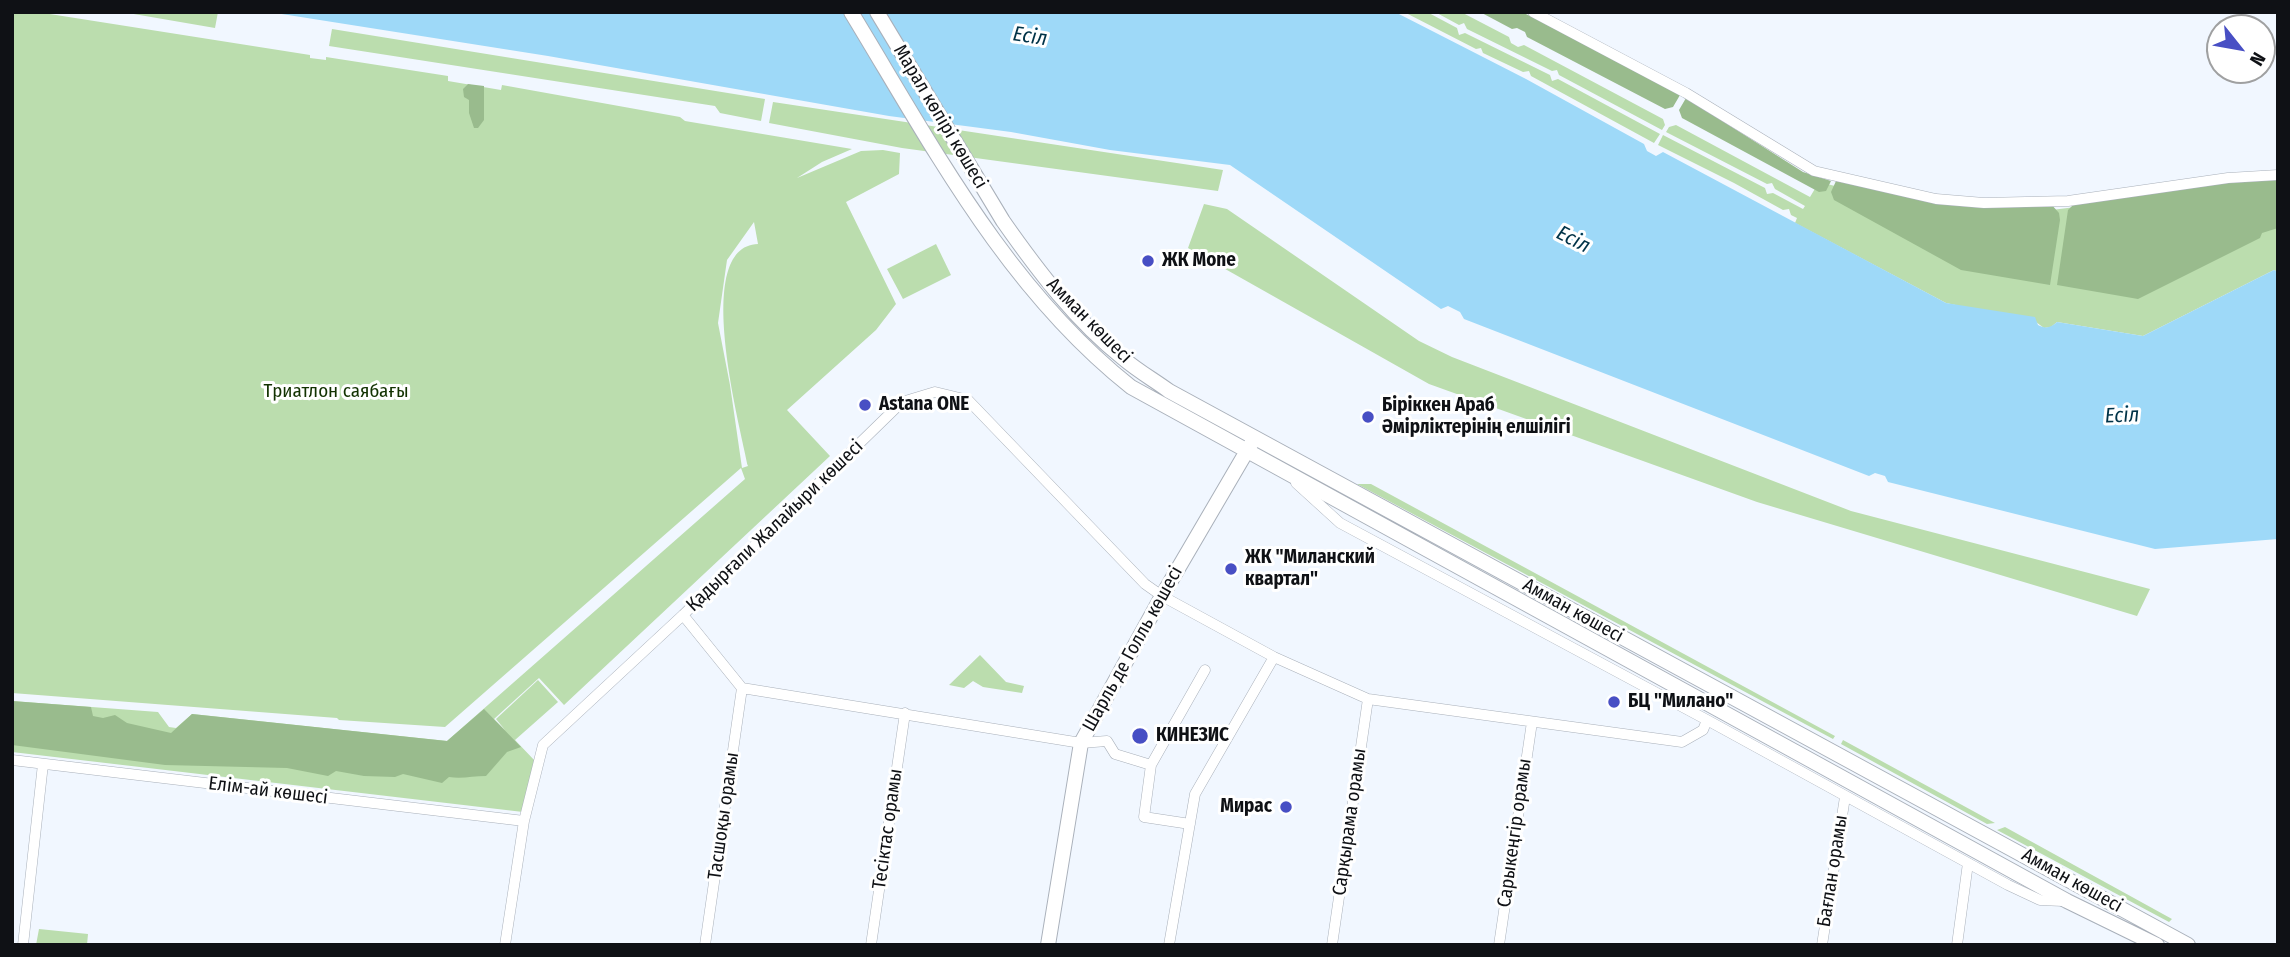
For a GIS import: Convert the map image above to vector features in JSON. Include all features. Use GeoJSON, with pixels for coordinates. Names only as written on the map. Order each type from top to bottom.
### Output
{"type":"FeatureCollection","features":[{"type":"Feature","properties":{"kind":"main road","name":"Марал көпірі көшесі"},"geometry":{"type":"LineString","coordinates":[[851,12],[975,215]]}},
{"type":"Feature","properties":{"kind":"main road","name":"Марал көпірі көшесі"},"geometry":{"type":"LineString","coordinates":[[877,12],[1003,221]]}},
{"type":"Feature","properties":{"kind":"main road","name":"Амман көшесі"},"geometry":{"type":"LineString","coordinates":[[975,215],[1042,303],[1097,359],[1131,387],[2067,901],[2144,935],[2188,945]]}},
{"type":"Feature","properties":{"kind":"main road","name":"Амман көшесі"},"geometry":{"type":"LineString","coordinates":[[1003,221],[1053,288],[1123,359],[1169,391],[2144,935],[2157,945]]}},
{"type":"Feature","properties":{"kind":"main road","name":"Шарль де Голль көшесі"},"geometry":{"type":"LineString","coordinates":[[1048,945],[1081,743],[1162,596],[1255,438]]}},
{"type":"Feature","properties":{"kind":"street"},"geometry":{"type":"LineString","coordinates":[[1533,12],[1686,93],[1814,171],[1936,199],[1984,203],[2068,201],[2228,178],[2278,175]]}},
{"type":"Feature","properties":{"kind":"street","name":"Қадырғали Жалайыри көшесі"},"geometry":{"type":"LineString","coordinates":[[505,945],[524,821],[543,745],[902,402],[935,392],[968,400],[1145,584],[1274,657],[1368,699],[1682,742],[1703,730],[1707,720]]}},
{"type":"Feature","properties":{"kind":"street","name":"Амман көшесі"},"geometry":{"type":"LineString","coordinates":[[1283,471],[1340,523],[1968,863],[2040,900],[2067,901]]}},
{"type":"Feature","properties":{"kind":"street"},"geometry":{"type":"LineString","coordinates":[[682,615],[742,688],[1081,743],[1107,741],[1115,754],[1151,765]]}},
{"type":"Feature","properties":{"kind":"street"},"geometry":{"type":"LineString","coordinates":[[1170,945],[1195,794],[1274,657]]}},
{"type":"Feature","properties":{"kind":"street"},"geometry":{"type":"LineString","coordinates":[[1190,824],[1144,817],[1151,765],[1205,670]]}},
{"type":"Feature","properties":{"kind":"street","name":"Тасшоқы орамы"},"geometry":{"type":"LineString","coordinates":[[705,945],[742,688]]}},
{"type":"Feature","properties":{"kind":"street","name":"Сарқырама орамы"},"geometry":{"type":"LineString","coordinates":[[1332,945],[1368,699]]}},
{"type":"Feature","properties":{"kind":"street","name":"Тесіктас орамы"},"geometry":{"type":"LineString","coordinates":[[871,945],[905,713]]}},
{"type":"Feature","properties":{"kind":"street","name":"Сарыкеңгір орамы"},"geometry":{"type":"LineString","coordinates":[[1499,945],[1532,722]]}},
{"type":"Feature","properties":{"kind":"street","name":"Елім-ай көшесі"},"geometry":{"type":"LineString","coordinates":[[12,760],[524,821]]}},
{"type":"Feature","properties":{"kind":"street"},"geometry":{"type":"LineString","coordinates":[[23,945],[43,764]]}},
{"type":"Feature","properties":{"kind":"street","name":"Бағлан орамы"},"geometry":{"type":"LineString","coordinates":[[1822,945],[1845,797]]}},
{"type":"Feature","properties":{"kind":"street"},"geometry":{"type":"LineString","coordinates":[[1957,945],[1968,863]]}},
{"type":"Feature","properties":{"kind":"green space","name":"Триатлон саябағы"},"geometry":{"type":"Polygon","coordinates":[[[12,12],[37,12],[310,55],[310,58],[326,60],[326,57],[448,76],[448,81],[501,90],[502,85],[680,117],[685,121],[852,149],[822,162],[797,178],[861,151],[883,150],[900,153],[899,174],[846,202],[896,304],[876,330],[787,410],[830,456],[564,705],[539,678],[494,719],[505,730],[496,719],[538,680],[558,702],[515,740],[536,762],[523,812],[12,752],[12,701],[158,712],[169,727],[176,728],[192,714],[447,741],[745,479],[741,468],[445,727],[12,693],[12,12]],[[754,222],[727,260],[718,323],[742,468],[748,466],[730,380],[724,305],[727,274],[738,253],[758,244],[754,222]]]}},
{"type":"Feature","properties":{"kind":"green space"},"geometry":{"type":"Polygon","coordinates":[[[122,12],[218,12],[215,28],[122,12]]]}},
{"type":"Feature","properties":{"kind":"green space"},"geometry":{"type":"Polygon","coordinates":[[[1404,12],[1427,12],[1457,28],[1459,35],[1465,33],[1550,75],[1552,81],[1558,79],[1660,134],[1654,143],[1531,76],[1529,71],[1523,72],[1483,53],[1481,48],[1476,49],[1404,12]]]}},
{"type":"Feature","properties":{"kind":"green space"},"geometry":{"type":"Polygon","coordinates":[[[1435,12],[1461,12],[1509,37],[1511,43],[1518,47],[1524,45],[1663,119],[1665,125],[1662,130],[1559,75],[1557,70],[1552,71],[1467,29],[1464,23],[1459,25],[1435,12]]]}},
{"type":"Feature","properties":{"kind":"green space"},"geometry":{"type":"Polygon","coordinates":[[[1480,12],[1522,12],[1680,95],[1673,107],[1665,109],[1527,37],[1525,32],[1512,29],[1480,12]]]}},
{"type":"Feature","properties":{"kind":"green space"},"geometry":{"type":"Polygon","coordinates":[[[332,29],[765,99],[761,121],[720,113],[715,106],[329,46],[332,29]]]}},
{"type":"Feature","properties":{"kind":"green space"},"geometry":{"type":"Polygon","coordinates":[[[468,84],[484,86],[484,120],[478,128],[474,128],[469,113],[469,100],[464,97],[463,89],[468,84]]]}},
{"type":"Feature","properties":{"kind":"green space"},"geometry":{"type":"Polygon","coordinates":[[[1686,98],[1803,172],[1831,181],[1826,191],[1819,192],[1682,118],[1679,110],[1686,98]]]}},
{"type":"Feature","properties":{"kind":"green space"},"geometry":{"type":"Polygon","coordinates":[[[773,102],[1223,170],[1218,191],[902,148],[769,123],[773,102]]]}},
{"type":"Feature","properties":{"kind":"green space"},"geometry":{"type":"Polygon","coordinates":[[[1676,125],[1810,197],[1819,182],[1887,199],[2036,212],[2186,193],[2278,185],[2278,272],[2274,270],[2143,336],[2057,322],[2044,328],[2036,322],[1946,303],[1795,223],[1797,218],[1791,215],[1789,209],[1783,210],[1658,145],[1663,135],[1765,188],[1767,194],[1773,193],[1803,209],[1805,206],[1775,189],[1772,183],[1767,184],[1666,132],[1669,127],[1676,125]]]}},
{"type":"Feature","properties":{"kind":"green space"},"geometry":{"type":"Polygon","coordinates":[[[2278,179],[2278,228],[2262,233],[2260,238],[2138,299],[2057,285],[2068,210],[2076,202],[2220,183],[2278,179]]]}},
{"type":"Feature","properties":{"kind":"green space"},"geometry":{"type":"Polygon","coordinates":[[[1836,181],[1947,205],[2051,204],[2059,213],[2060,220],[2050,285],[1961,270],[1834,200],[1831,192],[1836,181]]]}},
{"type":"Feature","properties":{"kind":"green space"},"geometry":{"type":"Polygon","coordinates":[[[1204,204],[1227,209],[1419,341],[1452,357],[1851,511],[2150,589],[2137,616],[1757,502],[1429,384],[1188,248],[1204,204]]]}},
{"type":"Feature","properties":{"kind":"green space"},"geometry":{"type":"Polygon","coordinates":[[[936,244],[951,275],[903,299],[887,269],[936,244]]]}},
{"type":"Feature","properties":{"kind":"green space"},"geometry":{"type":"Polygon","coordinates":[[[1357,484],[1371,484],[1835,736],[1833,739],[1357,484]]]}},
{"type":"Feature","properties":{"kind":"green space"},"geometry":{"type":"Polygon","coordinates":[[[980,655],[1006,682],[1024,686],[1022,693],[983,687],[973,681],[964,688],[949,685],[980,655]]]}},
{"type":"Feature","properties":{"kind":"green space"},"geometry":{"type":"Polygon","coordinates":[[[12,701],[91,707],[93,716],[103,718],[115,715],[127,723],[171,733],[192,714],[447,741],[484,709],[521,747],[507,752],[486,776],[449,777],[442,783],[403,774],[395,777],[364,776],[336,771],[328,776],[287,768],[165,765],[12,745],[12,701]]]}},
{"type":"Feature","properties":{"kind":"green space"},"geometry":{"type":"Polygon","coordinates":[[[1843,740],[1995,823],[1987,824],[1841,744],[1843,740]]]}},
{"type":"Feature","properties":{"kind":"green space"},"geometry":{"type":"Polygon","coordinates":[[[2005,827],[2172,919],[2169,922],[1997,830],[2005,827]]]}},
{"type":"Feature","properties":{"kind":"green space"},"geometry":{"type":"Polygon","coordinates":[[[39,929],[88,934],[87,945],[36,945],[39,929]]]}},
{"type":"Feature","properties":{"kind":"water","name":"Есіл"},"geometry":{"type":"Polygon","coordinates":[[[269,12],[1395,12],[1526,79],[1644,144],[1647,151],[1656,156],[1663,152],[1946,303],[2035,317],[2038,325],[2043,327],[2050,327],[2057,322],[2143,336],[2274,270],[2278,272],[2278,539],[2155,549],[1888,482],[1885,476],[1875,473],[1869,476],[1464,319],[1460,312],[1448,306],[1441,309],[1230,165],[1110,150],[1011,132],[889,116],[548,56],[269,12]]]}},
{"type":"Feature","properties":{"kind":"place","name":"ЖК Mone"},"geometry":{"type":"Point","coordinates":[1148,261]}},
{"type":"Feature","properties":{"kind":"place","name":"Astana ONE"},"geometry":{"type":"Point","coordinates":[865,405]}},
{"type":"Feature","properties":{"kind":"place","name":"Біріккен Араб Әмірліктерінің елшілігі"},"geometry":{"type":"Point","coordinates":[1368,417]}},
{"type":"Feature","properties":{"kind":"place","name":"ЖК \"Миланский квартал\""},"geometry":{"type":"Point","coordinates":[1231,569]}},
{"type":"Feature","properties":{"kind":"place","name":"БЦ \"Милано\""},"geometry":{"type":"Point","coordinates":[1614,702]}},
{"type":"Feature","properties":{"kind":"place","name":"КИНЕЗИС"},"geometry":{"type":"Point","coordinates":[1140,736]}},
{"type":"Feature","properties":{"kind":"place","name":"Мирас"},"geometry":{"type":"Point","coordinates":[1286,807]}}]}
